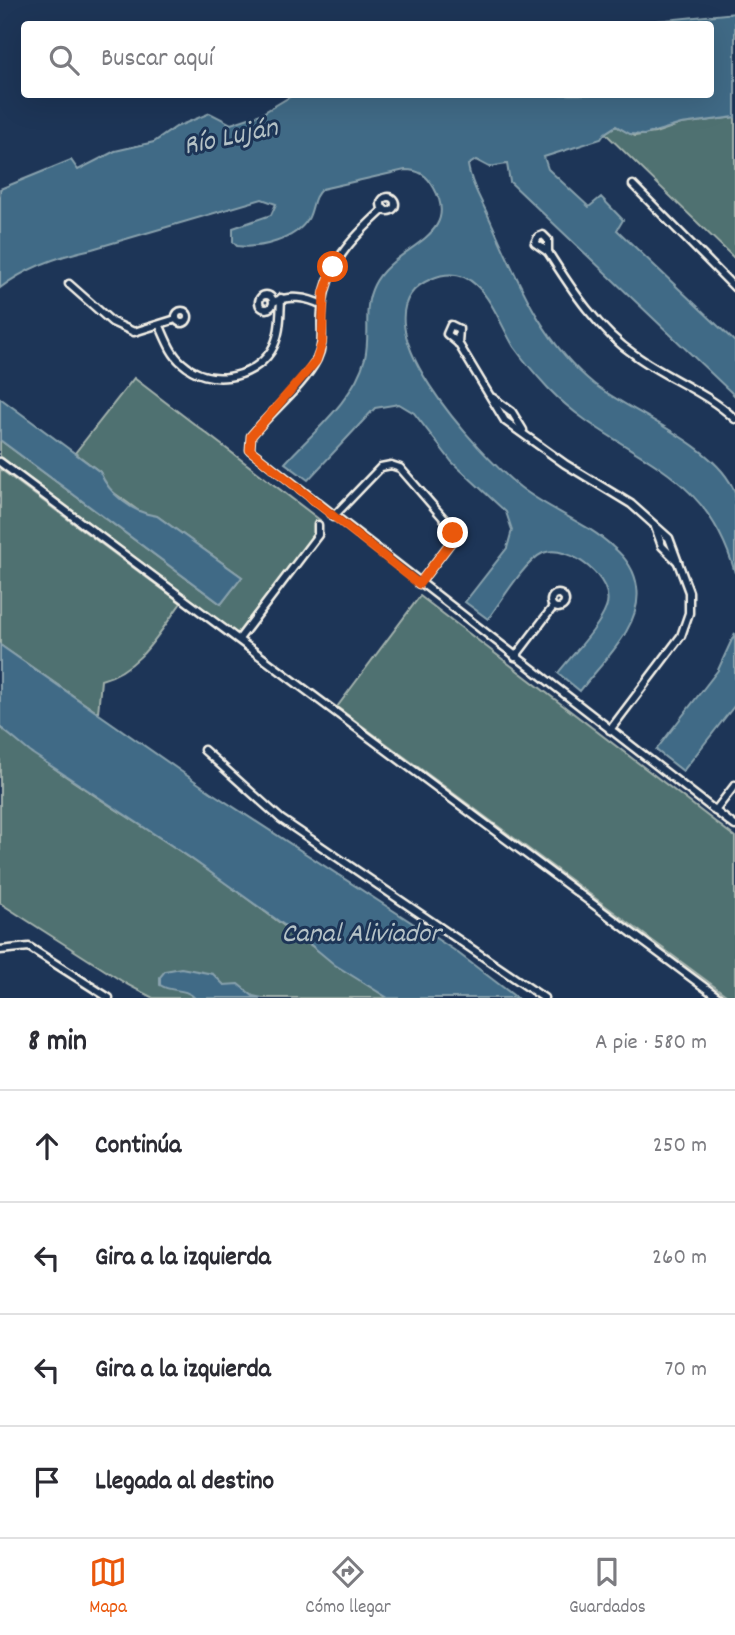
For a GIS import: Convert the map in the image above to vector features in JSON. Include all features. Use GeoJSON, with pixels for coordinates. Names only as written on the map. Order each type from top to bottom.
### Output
{"type":"FeatureCollection","features":[{"type":"Feature","properties":{"kind":"street"},"geometry":{"type":"LineString","coordinates":[[633,185],[735,288]]}},
{"type":"Feature","properties":{"kind":"street"},"geometry":{"type":"LineString","coordinates":[[384,209],[357,233],[339,256],[328,280],[322,305],[322,343],[316,361],[257,428],[248,444],[254,456],[735,826]]}},
{"type":"Feature","properties":{"kind":"street"},"geometry":{"type":"LineString","coordinates":[[548,252],[588,310],[618,342],[637,357],[702,393],[735,419]]}},
{"type":"Feature","properties":{"kind":"street"},"geometry":{"type":"LineString","coordinates":[[69,284],[123,328],[142,332],[176,319]]}},
{"type":"Feature","properties":{"kind":"street"},"geometry":{"type":"LineString","coordinates":[[273,302],[281,298],[312,300],[322,305]]}},
{"type":"Feature","properties":{"kind":"street"},"geometry":{"type":"LineString","coordinates":[[160,326],[173,352],[190,369],[202,375],[235,377],[249,372],[271,350],[279,332],[281,298]]}},
{"type":"Feature","properties":{"kind":"street"},"geometry":{"type":"LineString","coordinates":[[458,342],[474,374],[505,421],[565,464],[632,504],[672,542],[689,592],[689,613],[685,629],[610,730]]}},
{"type":"Feature","properties":{"kind":"street"},"geometry":{"type":"LineString","coordinates":[[491,397],[512,412],[524,433]]}},
{"type":"Feature","properties":{"kind":"street"},"geometry":{"type":"LineString","coordinates":[[0,462],[719,998]]}},
{"type":"Feature","properties":{"kind":"street"},"geometry":{"type":"LineString","coordinates":[[333,517],[381,467],[391,465],[400,468],[453,529],[451,542],[419,584]]}},
{"type":"Feature","properties":{"kind":"street"},"geometry":{"type":"LineString","coordinates":[[239,639],[318,535],[318,525]]}},
{"type":"Feature","properties":{"kind":"street"},"geometry":{"type":"LineString","coordinates":[[515,657],[553,607]]}},
{"type":"Feature","properties":{"kind":"street"},"geometry":{"type":"LineString","coordinates":[[204,750],[281,819],[544,998]]}},
{"type":"Feature","properties":{"kind":"street"},"geometry":{"type":"LineString","coordinates":[[715,811],[735,785]]}},
{"type":"Feature","properties":{"kind":"street"},"geometry":{"type":"LineString","coordinates":[[0,950],[29,947],[109,998]]}},
{"type":"Feature","properties":{"kind":"green space"},"geometry":{"type":"Polygon","coordinates":[[[735,117],[735,259],[605,133],[616,126],[635,136],[655,133],[681,124],[735,117]]]}},
{"type":"Feature","properties":{"kind":"green space"},"geometry":{"type":"Polygon","coordinates":[[[134,378],[320,520],[314,534],[237,634],[0,456],[0,440],[221,604],[242,577],[157,516],[143,514],[106,487],[100,472],[75,453],[134,378]]]}},
{"type":"Feature","properties":{"kind":"green space"},"geometry":{"type":"Polygon","coordinates":[[[0,469],[181,603],[137,659],[115,675],[101,680],[98,713],[0,645],[0,469]]]}},
{"type":"Feature","properties":{"kind":"green space"},"geometry":{"type":"Polygon","coordinates":[[[420,596],[735,837],[735,998],[730,998],[337,707],[420,596]]]}},
{"type":"Feature","properties":{"kind":"green space"},"geometry":{"type":"Polygon","coordinates":[[[0,727],[46,763],[193,860],[388,998],[153,998],[128,985],[0,903],[0,727]]]}},
{"type":"Feature","properties":{"kind":"water","name":"Río Luján"},"geometry":{"type":"Polygon","coordinates":[[[735,13],[735,117],[681,124],[644,135],[630,134],[616,126],[601,139],[544,157],[548,169],[589,207],[601,197],[623,220],[617,230],[735,342],[735,396],[510,182],[507,164],[489,167],[476,160],[468,165],[475,187],[522,289],[560,350],[594,384],[693,446],[726,476],[735,493],[735,573],[721,536],[702,506],[680,484],[574,412],[548,388],[514,347],[484,293],[474,283],[462,276],[448,275],[431,279],[409,297],[404,323],[412,353],[430,386],[453,418],[479,447],[520,487],[602,538],[622,555],[634,575],[637,601],[634,616],[619,643],[580,691],[558,673],[602,616],[607,597],[604,586],[588,566],[565,553],[553,551],[543,553],[528,564],[488,619],[465,602],[507,548],[512,530],[506,512],[452,462],[414,413],[399,404],[375,408],[308,480],[285,463],[342,402],[360,373],[367,349],[367,312],[374,285],[383,271],[395,260],[433,231],[440,219],[441,205],[434,188],[422,174],[405,170],[322,189],[302,226],[276,242],[246,247],[237,246],[233,242],[233,228],[271,215],[276,204],[262,199],[56,259],[32,268],[0,288],[0,189],[71,160],[78,170],[115,151],[154,142],[176,127],[210,113],[231,124],[261,114],[288,98],[714,98],[714,21],[655,21],[735,13]]]}},
{"type":"Feature","properties":{"kind":"water"},"geometry":{"type":"Polygon","coordinates":[[[0,398],[100,472],[109,488],[131,507],[157,516],[242,577],[221,604],[0,440],[0,398]]]}},
{"type":"Feature","properties":{"kind":"water"},"geometry":{"type":"Polygon","coordinates":[[[735,633],[735,705],[683,771],[656,750],[718,670],[735,633]]]}},
{"type":"Feature","properties":{"kind":"water","name":"Canal Aliviador"},"geometry":{"type":"Polygon","coordinates":[[[0,645],[212,793],[454,950],[517,998],[388,998],[335,965],[305,940],[189,857],[30,752],[0,727],[0,645]]]}},
{"type":"Feature","properties":{"kind":"water"},"geometry":{"type":"Polygon","coordinates":[[[181,968],[213,974],[224,985],[238,984],[253,996],[262,998],[195,998],[187,992],[160,985],[160,977],[165,971],[181,968]]]}},
{"type":"Feature","properties":{"kind":"route"},"geometry":{"type":"LineString","coordinates":[[333,267],[324,293],[322,343],[316,361],[251,436],[248,444],[250,450],[254,456],[419,584],[451,542],[453,533]]}}]}
